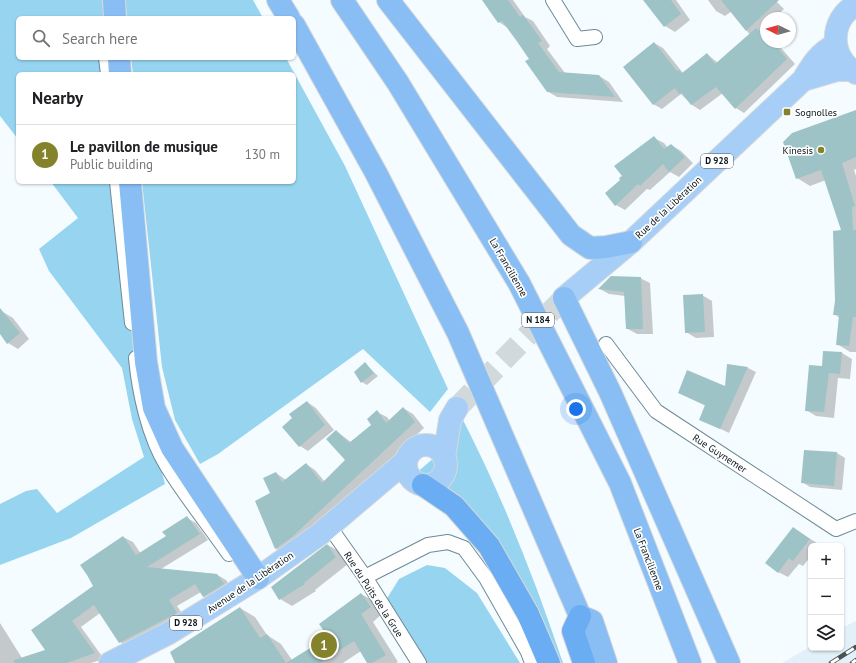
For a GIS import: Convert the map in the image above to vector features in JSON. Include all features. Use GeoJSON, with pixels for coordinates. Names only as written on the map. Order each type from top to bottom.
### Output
{"type":"FeatureCollection","features":[{"type":"Feature","properties":{"kind":"highway"},"geometry":{"type":"LineString","coordinates":[[114,0],[115,16]]}},
{"type":"Feature","properties":{"kind":"highway"},"geometry":{"type":"LineString","coordinates":[[278,0],[288,16]]}},
{"type":"Feature","properties":{"kind":"highway","name":"La Francilienne"},"geometry":{"type":"LineString","coordinates":[[342,0],[398,83],[519,283],[620,483],[690,663]]}},
{"type":"Feature","properties":{"kind":"highway"},"geometry":{"type":"LineString","coordinates":[[388,0],[571,235],[590,248],[606,247],[631,242]]}},
{"type":"Feature","properties":{"kind":"highway"},"geometry":{"type":"LineString","coordinates":[[296,30],[376,173],[458,333],[580,616],[592,621],[606,663]]}},
{"type":"Feature","properties":{"kind":"highway"},"geometry":{"type":"LineString","coordinates":[[119,60],[120,72]]}},
{"type":"Feature","properties":{"kind":"highway"},"geometry":{"type":"LineString","coordinates":[[130,184],[146,362],[154,408],[172,448],[258,578]]}},
{"type":"Feature","properties":{"kind":"highway"},"geometry":{"type":"LineString","coordinates":[[564,298],[610,392],[729,663]]}},
{"type":"Feature","properties":{"kind":"highway"},"geometry":{"type":"LineString","coordinates":[[420,484],[454,506],[489,546],[528,614],[549,663]]}},
{"type":"Feature","properties":{"kind":"highway"},"geometry":{"type":"LineString","coordinates":[[580,616],[573,631],[584,663]]}},
{"type":"Feature","properties":{"kind":"main road"},"geometry":{"type":"LineString","coordinates":[[853,72],[838,55],[835,37],[839,21],[856,5]]}},
{"type":"Feature","properties":{"kind":"main road","name":"Rue de la Libération"},"geometry":{"type":"LineString","coordinates":[[564,298],[631,242],[803,80],[814,62],[826,50],[836,45]]}},
{"type":"Feature","properties":{"kind":"main road","name":"Rue de la Libération"},"geometry":{"type":"LineString","coordinates":[[803,80],[837,70],[853,72]]}},
{"type":"Feature","properties":{"kind":"main road"},"geometry":{"type":"LineString","coordinates":[[422,446],[453,414],[444,458],[445,470],[439,480],[434,483],[420,484],[410,476],[406,467],[406,462],[412,451],[422,446],[428,445],[438,450],[444,458]]}},
{"type":"Feature","properties":{"kind":"main road","name":"Avenue de la Libération"},"geometry":{"type":"LineString","coordinates":[[110,663],[169,633],[258,578],[329,526],[406,462]]}},
{"type":"Feature","properties":{"kind":"main road","name":"Avenue de la Libération"},"geometry":{"type":"LineString","coordinates":[[360,500],[420,484]]}},
{"type":"Feature","properties":{"kind":"street"},"geometry":{"type":"LineString","coordinates":[[553,0],[577,39],[595,37]]}},
{"type":"Feature","properties":{"kind":"street"},"geometry":{"type":"LineString","coordinates":[[106,60],[108,72]]}},
{"type":"Feature","properties":{"kind":"street"},"geometry":{"type":"LineString","coordinates":[[117,184],[138,383],[150,426],[166,466],[240,569],[258,578]]}},
{"type":"Feature","properties":{"kind":"street","name":"Rue Guynemer"},"geometry":{"type":"LineString","coordinates":[[606,344],[656,411],[836,529],[856,521]]}},
{"type":"Feature","properties":{"kind":"street","name":"Rue du Puits de la Grue"},"geometry":{"type":"LineString","coordinates":[[329,526],[365,577],[419,663]]}},
{"type":"Feature","properties":{"kind":"street"},"geometry":{"type":"LineString","coordinates":[[365,577],[428,545],[448,542],[464,548],[486,578],[528,652],[532,663]]}},
{"type":"Feature","properties":{"kind":"shaded area"},"geometry":{"type":"Polygon","coordinates":[[[0,0],[104,0],[106,16],[16,16],[16,60],[110,60],[111,72],[16,72],[16,136],[0,116],[0,0]]]}},
{"type":"Feature","properties":{"kind":"shaded area"},"geometry":{"type":"Polygon","coordinates":[[[125,0],[253,0],[262,16],[127,16],[125,0]]]}},
{"type":"Feature","properties":{"kind":"shaded area"},"geometry":{"type":"Polygon","coordinates":[[[131,60],[287,60],[294,72],[133,72],[131,60]]]}},
{"type":"Feature","properties":{"kind":"shaded area"},"geometry":{"type":"Polygon","coordinates":[[[296,76],[345,166],[448,389],[430,412],[363,349],[218,454],[200,464],[175,420],[162,367],[142,184],[296,184],[296,76]]]}},
{"type":"Feature","properties":{"kind":"shaded area"},"geometry":{"type":"Polygon","coordinates":[[[52,184],[121,184],[157,454],[165,484],[71,538],[0,565],[0,504],[26,491],[37,489],[57,513],[144,457],[132,419],[122,368],[49,271],[39,249],[78,218],[52,184]]]}},
{"type":"Feature","properties":{"kind":"shaded area"},"geometry":{"type":"Polygon","coordinates":[[[462,418],[491,477],[517,538],[563,663],[556,663],[439,484],[414,475],[457,438],[462,418]]]}},
{"type":"Feature","properties":{"kind":"shaded area"},"geometry":{"type":"Polygon","coordinates":[[[427,565],[445,568],[477,593],[520,663],[423,663],[386,600],[399,579],[427,565]]]}},
{"type":"Feature","properties":{"kind":"shaded area"},"geometry":{"type":"Polygon","coordinates":[[[856,621],[856,663],[782,663],[808,648],[808,651],[844,651],[844,627],[856,621]]]}},
{"type":"Feature","properties":{"kind":"building"},"geometry":{"type":"Polygon","coordinates":[[[482,0],[508,0],[520,17],[523,15],[533,28],[542,41],[538,43],[559,72],[599,75],[615,97],[547,92],[525,61],[529,59],[516,40],[502,21],[498,23],[482,0]]]}},
{"type":"Feature","properties":{"kind":"building"},"geometry":{"type":"Polygon","coordinates":[[[643,0],[671,0],[681,14],[664,27],[643,0]]]}},
{"type":"Feature","properties":{"kind":"building"},"geometry":{"type":"Polygon","coordinates":[[[721,0],[779,0],[766,12],[760,12],[760,18],[746,31],[721,0]]]}},
{"type":"Feature","properties":{"kind":"building"},"geometry":{"type":"Polygon","coordinates":[[[756,28],[760,31],[760,48],[778,48],[787,59],[735,109],[716,87],[691,105],[682,93],[679,94],[675,88],[653,105],[623,67],[654,42],[677,71],[679,70],[682,73],[707,53],[715,64],[756,28]]]}},
{"type":"Feature","properties":{"kind":"building"},"geometry":{"type":"Polygon","coordinates":[[[856,110],[856,157],[842,163],[855,206],[852,207],[853,230],[856,230],[856,317],[853,317],[849,346],[836,345],[839,315],[833,315],[835,301],[833,231],[841,230],[821,170],[796,179],[783,142],[792,133],[856,110]]]}},
{"type":"Feature","properties":{"kind":"building"},"geometry":{"type":"Polygon","coordinates":[[[654,136],[664,149],[671,144],[685,157],[669,172],[663,164],[640,186],[638,184],[615,206],[605,193],[620,180],[619,178],[622,176],[614,166],[654,136]]]}},
{"type":"Feature","properties":{"kind":"building"},"geometry":{"type":"Polygon","coordinates":[[[611,276],[641,277],[643,329],[626,329],[624,292],[598,289],[611,276]]]}},
{"type":"Feature","properties":{"kind":"building"},"geometry":{"type":"Polygon","coordinates":[[[703,294],[705,332],[685,333],[683,295],[703,294]]]}},
{"type":"Feature","properties":{"kind":"building"},"geometry":{"type":"Polygon","coordinates":[[[0,308],[20,333],[7,344],[0,334],[0,308]]]}},
{"type":"Feature","properties":{"kind":"building"},"geometry":{"type":"Polygon","coordinates":[[[823,351],[842,352],[840,374],[829,373],[824,412],[805,411],[809,365],[822,366],[823,351]]]}},
{"type":"Feature","properties":{"kind":"building"},"geometry":{"type":"Polygon","coordinates":[[[365,362],[374,373],[361,383],[354,372],[365,362]]]}},
{"type":"Feature","properties":{"kind":"building"},"geometry":{"type":"Polygon","coordinates":[[[727,364],[748,367],[720,429],[699,420],[705,405],[678,393],[687,370],[725,386],[727,364]]]}},
{"type":"Feature","properties":{"kind":"building"},"geometry":{"type":"Polygon","coordinates":[[[307,401],[325,425],[299,447],[282,427],[292,418],[289,414],[307,401]]]}},
{"type":"Feature","properties":{"kind":"building"},"geometry":{"type":"Polygon","coordinates":[[[403,407],[415,422],[292,537],[275,549],[255,501],[270,493],[263,478],[276,472],[282,482],[306,463],[322,483],[345,460],[326,439],[336,430],[349,443],[371,425],[367,419],[377,410],[386,423],[403,407]]]}},
{"type":"Feature","properties":{"kind":"building"},"geometry":{"type":"Polygon","coordinates":[[[804,450],[837,452],[834,486],[801,483],[804,450]]]}},
{"type":"Feature","properties":{"kind":"building"},"geometry":{"type":"Polygon","coordinates":[[[187,516],[200,534],[147,567],[217,574],[224,584],[203,597],[195,584],[169,600],[177,613],[119,643],[94,605],[72,621],[95,653],[67,663],[14,663],[14,660],[45,650],[31,630],[93,586],[80,565],[123,536],[136,555],[166,536],[162,532],[187,516]]]}},
{"type":"Feature","properties":{"kind":"building"},"geometry":{"type":"Polygon","coordinates":[[[793,527],[810,539],[793,561],[789,558],[778,573],[765,563],[793,527]]]}},
{"type":"Feature","properties":{"kind":"building"},"geometry":{"type":"Polygon","coordinates":[[[327,544],[336,557],[304,583],[305,584],[279,600],[271,587],[327,544]]]}},
{"type":"Feature","properties":{"kind":"building"},"geometry":{"type":"Polygon","coordinates":[[[361,593],[371,607],[361,614],[386,655],[372,663],[367,663],[354,641],[320,663],[286,663],[328,637],[319,624],[361,593]]]}},
{"type":"Feature","properties":{"kind":"building"},"geometry":{"type":"Polygon","coordinates":[[[240,607],[260,638],[267,634],[286,663],[175,663],[170,652],[240,607]]]}},
{"type":"Feature","properties":{"kind":"tunnel"},"geometry":{"type":"LineString","coordinates":[[457,408],[564,298]]}},
{"type":"Feature","properties":{"kind":"railway"},"geometry":{"type":"LineString","coordinates":[[831,663],[856,647]]}},
{"type":"Feature","properties":{"kind":"railway"},"geometry":{"type":"LineString","coordinates":[[852,663],[856,660]]}},
{"type":"Feature","properties":{"kind":"place","name":"Sognolles"},"geometry":{"type":"Point","coordinates":[787,112]}},
{"type":"Feature","properties":{"kind":"place","name":"Kinesis"},"geometry":{"type":"Point","coordinates":[821,150]}},
{"type":"Feature","properties":{"kind":"place","name":"Le pavillon de musique"},"geometry":{"type":"Point","coordinates":[324,645]}}]}
